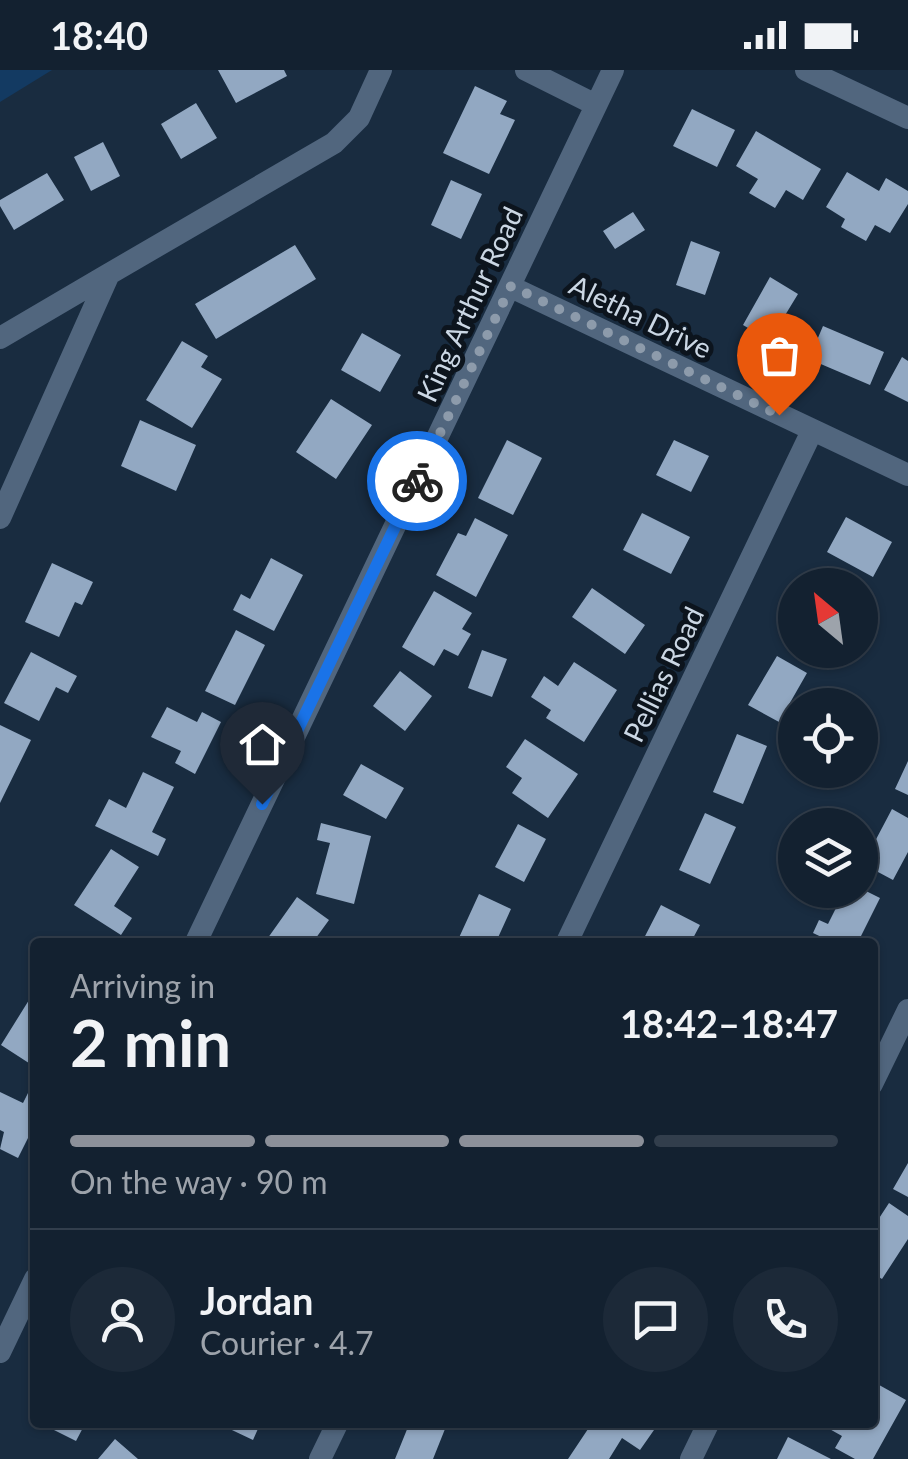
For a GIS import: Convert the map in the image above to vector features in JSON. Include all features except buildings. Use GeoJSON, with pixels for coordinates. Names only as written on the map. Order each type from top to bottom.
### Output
{"type":"FeatureCollection","features":[{"type":"Feature","properties":{"kind":"street"},"geometry":{"type":"LineString","coordinates":[[0,338],[334,143],[359,118],[381,70]]}},
{"type":"Feature","properties":{"kind":"street"},"geometry":{"type":"LineString","coordinates":[[526,70],[596,105]]}},
{"type":"Feature","properties":{"kind":"street","name":"King Arthur Road"},"geometry":{"type":"LineString","coordinates":[[198,938],[613,70]]}},
{"type":"Feature","properties":{"kind":"street"},"geometry":{"type":"LineString","coordinates":[[806,70],[908,118]]}},
{"type":"Feature","properties":{"kind":"street"},"geometry":{"type":"LineString","coordinates":[[0,518],[109,274]]}},
{"type":"Feature","properties":{"kind":"street","name":"Aletha Drive"},"geometry":{"type":"LineString","coordinates":[[511,286],[908,476]]}},
{"type":"Feature","properties":{"kind":"street","name":"Pellias Road"},"geometry":{"type":"LineString","coordinates":[[570,938],[812,431]]}},
{"type":"Feature","properties":{"kind":"street"},"geometry":{"type":"LineString","coordinates":[[878,1072],[908,1010]]}},
{"type":"Feature","properties":{"kind":"street"},"geometry":{"type":"LineString","coordinates":[[0,1352],[30,1289]]}},
{"type":"Feature","properties":{"kind":"street"},"geometry":{"type":"LineString","coordinates":[[320,1459],[335,1428]]}},
{"type":"Feature","properties":{"kind":"street"},"geometry":{"type":"LineString","coordinates":[[691,1459],[706,1428]]}},
{"type":"Feature","properties":{"kind":"shaded area"},"geometry":{"type":"Polygon","coordinates":[[[0,70],[52,70],[0,102],[0,70]]]}},
{"type":"Feature","properties":{"kind":"way so far"},"geometry":{"type":"LineString","coordinates":[[417,481],[511,286],[779,415]]}},
{"type":"Feature","properties":{"kind":"route"},"geometry":{"type":"LineString","coordinates":[[262,804],[417,481]]}}]}
